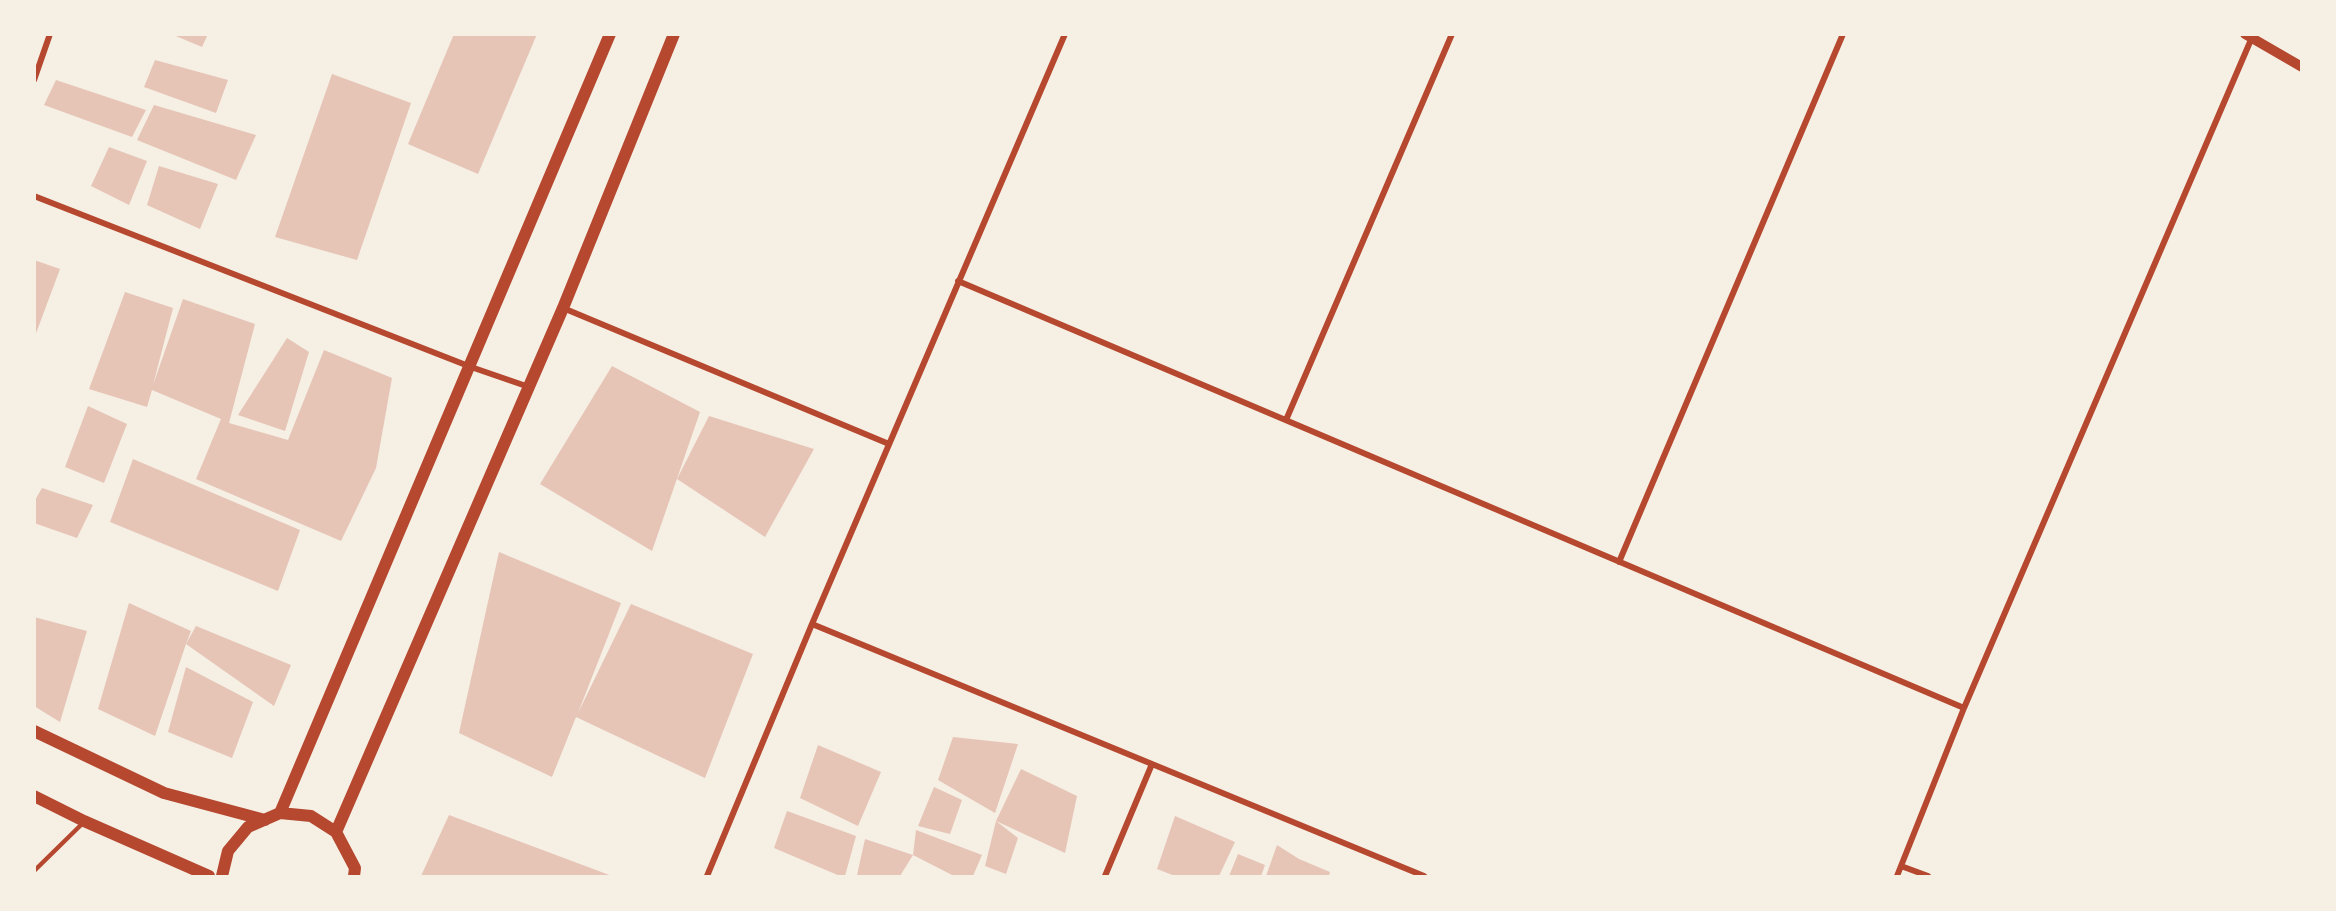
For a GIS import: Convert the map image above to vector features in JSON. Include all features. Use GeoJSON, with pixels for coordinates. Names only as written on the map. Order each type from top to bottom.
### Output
{"type":"FeatureCollection","features":[{"type":"Feature","properties":{"kind":"main road"},"geometry":{"type":"LineString","coordinates":[[280,813],[471,367],[610,34]]}},
{"type":"Feature","properties":{"kind":"main road"},"geometry":{"type":"LineString","coordinates":[[336,832],[563,308],[674,34]]}},
{"type":"Feature","properties":{"kind":"main road"},"geometry":{"type":"LineString","coordinates":[[34,731],[164,793],[265,820]]}},
{"type":"Feature","properties":{"kind":"main road"},"geometry":{"type":"LineString","coordinates":[[34,796],[84,821],[209,876]]}},
{"type":"Feature","properties":{"kind":"main road"},"geometry":{"type":"LineString","coordinates":[[222,876],[228,851],[248,827],[280,813],[311,816],[336,832],[355,868],[354,876]]}},
{"type":"Feature","properties":{"kind":"street"},"geometry":{"type":"LineString","coordinates":[[34,80],[50,34]]}},
{"type":"Feature","properties":{"kind":"street"},"geometry":{"type":"LineString","coordinates":[[707,876],[957,281],[1065,34]]}},
{"type":"Feature","properties":{"kind":"street"},"geometry":{"type":"LineString","coordinates":[[1286,420],[1452,34]]}},
{"type":"Feature","properties":{"kind":"street"},"geometry":{"type":"LineString","coordinates":[[1619,562],[1843,34]]}},
{"type":"Feature","properties":{"kind":"street"},"geometry":{"type":"LineString","coordinates":[[1897,876],[1964,708],[2250,36],[2301,67]]}},
{"type":"Feature","properties":{"kind":"street"},"geometry":{"type":"LineString","coordinates":[[34,196],[471,367],[529,387]]}},
{"type":"Feature","properties":{"kind":"street"},"geometry":{"type":"LineString","coordinates":[[957,281],[1964,708]]}},
{"type":"Feature","properties":{"kind":"street"},"geometry":{"type":"LineString","coordinates":[[563,308],[889,444]]}},
{"type":"Feature","properties":{"kind":"street"},"geometry":{"type":"LineString","coordinates":[[812,624],[1424,876]]}},
{"type":"Feature","properties":{"kind":"street"},"geometry":{"type":"LineString","coordinates":[[1105,876],[1152,764]]}},
{"type":"Feature","properties":{"kind":"street"},"geometry":{"type":"LineString","coordinates":[[1901,866],[1928,876]]}},
{"type":"Feature","properties":{"kind":"lane"},"geometry":{"type":"LineString","coordinates":[[34,870],[84,821]]}},
{"type":"Feature","properties":{"kind":"building"},"geometry":{"type":"Polygon","coordinates":[[[171,34],[208,34],[202,47],[171,34]]]}},
{"type":"Feature","properties":{"kind":"building"},"geometry":{"type":"Polygon","coordinates":[[[454,34],[537,34],[478,174],[408,144],[454,34]]]}},
{"type":"Feature","properties":{"kind":"building"},"geometry":{"type":"Polygon","coordinates":[[[155,60],[228,80],[216,113],[144,87],[155,60]]]}},
{"type":"Feature","properties":{"kind":"building"},"geometry":{"type":"Polygon","coordinates":[[[332,74],[411,103],[357,260],[275,237],[332,74]]]}},
{"type":"Feature","properties":{"kind":"building"},"geometry":{"type":"Polygon","coordinates":[[[56,80],[146,110],[132,137],[44,105],[56,80]]]}},
{"type":"Feature","properties":{"kind":"building"},"geometry":{"type":"Polygon","coordinates":[[[154,105],[256,135],[236,180],[137,140],[154,105]]]}},
{"type":"Feature","properties":{"kind":"building"},"geometry":{"type":"Polygon","coordinates":[[[109,147],[147,161],[129,205],[91,186],[109,147]]]}},
{"type":"Feature","properties":{"kind":"building"},"geometry":{"type":"Polygon","coordinates":[[[159,166],[218,184],[200,229],[147,205],[159,166]]]}},
{"type":"Feature","properties":{"kind":"building"},"geometry":{"type":"Polygon","coordinates":[[[34,260],[60,269],[35,336],[34,336],[34,260]]]}},
{"type":"Feature","properties":{"kind":"building"},"geometry":{"type":"Polygon","coordinates":[[[125,292],[173,308],[153,385],[183,299],[255,324],[229,423],[288,440],[324,350],[392,378],[376,468],[341,541],[196,479],[221,419],[152,390],[147,407],[89,389],[125,292]]]}},
{"type":"Feature","properties":{"kind":"building"},"geometry":{"type":"Polygon","coordinates":[[[287,338],[309,352],[285,431],[238,415],[287,338]]]}},
{"type":"Feature","properties":{"kind":"building"},"geometry":{"type":"Polygon","coordinates":[[[612,366],[700,412],[652,551],[540,484],[612,366]]]}},
{"type":"Feature","properties":{"kind":"building"},"geometry":{"type":"Polygon","coordinates":[[[88,406],[127,424],[104,483],[65,467],[88,406]]]}},
{"type":"Feature","properties":{"kind":"building"},"geometry":{"type":"Polygon","coordinates":[[[709,416],[814,449],[765,537],[677,479],[709,416]]]}},
{"type":"Feature","properties":{"kind":"building"},"geometry":{"type":"Polygon","coordinates":[[[133,459],[300,530],[278,591],[110,522],[133,459]]]}},
{"type":"Feature","properties":{"kind":"building"},"geometry":{"type":"Polygon","coordinates":[[[42,488],[93,505],[77,538],[34,523],[34,502],[42,488]]]}},
{"type":"Feature","properties":{"kind":"building"},"geometry":{"type":"Polygon","coordinates":[[[499,552],[621,603],[578,713],[631,604],[753,654],[705,778],[576,717],[552,777],[459,733],[499,552]]]}},
{"type":"Feature","properties":{"kind":"building"},"geometry":{"type":"Polygon","coordinates":[[[129,603],[191,631],[155,736],[98,709],[129,603]]]}},
{"type":"Feature","properties":{"kind":"building"},"geometry":{"type":"Polygon","coordinates":[[[34,617],[87,631],[60,722],[34,706],[34,617]]]}},
{"type":"Feature","properties":{"kind":"building"},"geometry":{"type":"Polygon","coordinates":[[[196,626],[291,665],[274,706],[186,644],[196,626]]]}},
{"type":"Feature","properties":{"kind":"building"},"geometry":{"type":"Polygon","coordinates":[[[186,667],[253,702],[232,758],[168,732],[186,667]]]}},
{"type":"Feature","properties":{"kind":"building"},"geometry":{"type":"Polygon","coordinates":[[[953,737],[1018,744],[995,813],[938,780],[953,737]]]}},
{"type":"Feature","properties":{"kind":"building"},"geometry":{"type":"Polygon","coordinates":[[[818,745],[881,772],[858,826],[800,798],[818,745]]]}},
{"type":"Feature","properties":{"kind":"building"},"geometry":{"type":"Polygon","coordinates":[[[1021,769],[1077,796],[1065,853],[996,821],[1021,769]]]}},
{"type":"Feature","properties":{"kind":"building"},"geometry":{"type":"Polygon","coordinates":[[[934,787],[962,800],[950,834],[918,826],[934,787]]]}},
{"type":"Feature","properties":{"kind":"building"},"geometry":{"type":"Polygon","coordinates":[[[787,811],[856,836],[845,876],[840,876],[774,848],[787,811]]]}},
{"type":"Feature","properties":{"kind":"building"},"geometry":{"type":"Polygon","coordinates":[[[449,815],[612,876],[421,876],[449,815]]]}},
{"type":"Feature","properties":{"kind":"building"},"geometry":{"type":"Polygon","coordinates":[[[1175,816],[1235,842],[1219,876],[1175,876],[1157,869],[1175,816]]]}},
{"type":"Feature","properties":{"kind":"building"},"geometry":{"type":"Polygon","coordinates":[[[996,821],[1018,838],[1006,874],[985,866],[996,821]]]}},
{"type":"Feature","properties":{"kind":"building"},"geometry":{"type":"Polygon","coordinates":[[[916,830],[982,855],[973,876],[954,876],[913,855],[916,830]]]}},
{"type":"Feature","properties":{"kind":"building"},"geometry":{"type":"Polygon","coordinates":[[[865,839],[913,855],[900,876],[857,875],[865,839]]]}},
{"type":"Feature","properties":{"kind":"building"},"geometry":{"type":"Polygon","coordinates":[[[1277,845],[1299,859],[1330,872],[1329,876],[1266,876],[1277,845]]]}},
{"type":"Feature","properties":{"kind":"building"},"geometry":{"type":"Polygon","coordinates":[[[1238,854],[1265,865],[1261,876],[1229,876],[1238,854]]]}}]}
